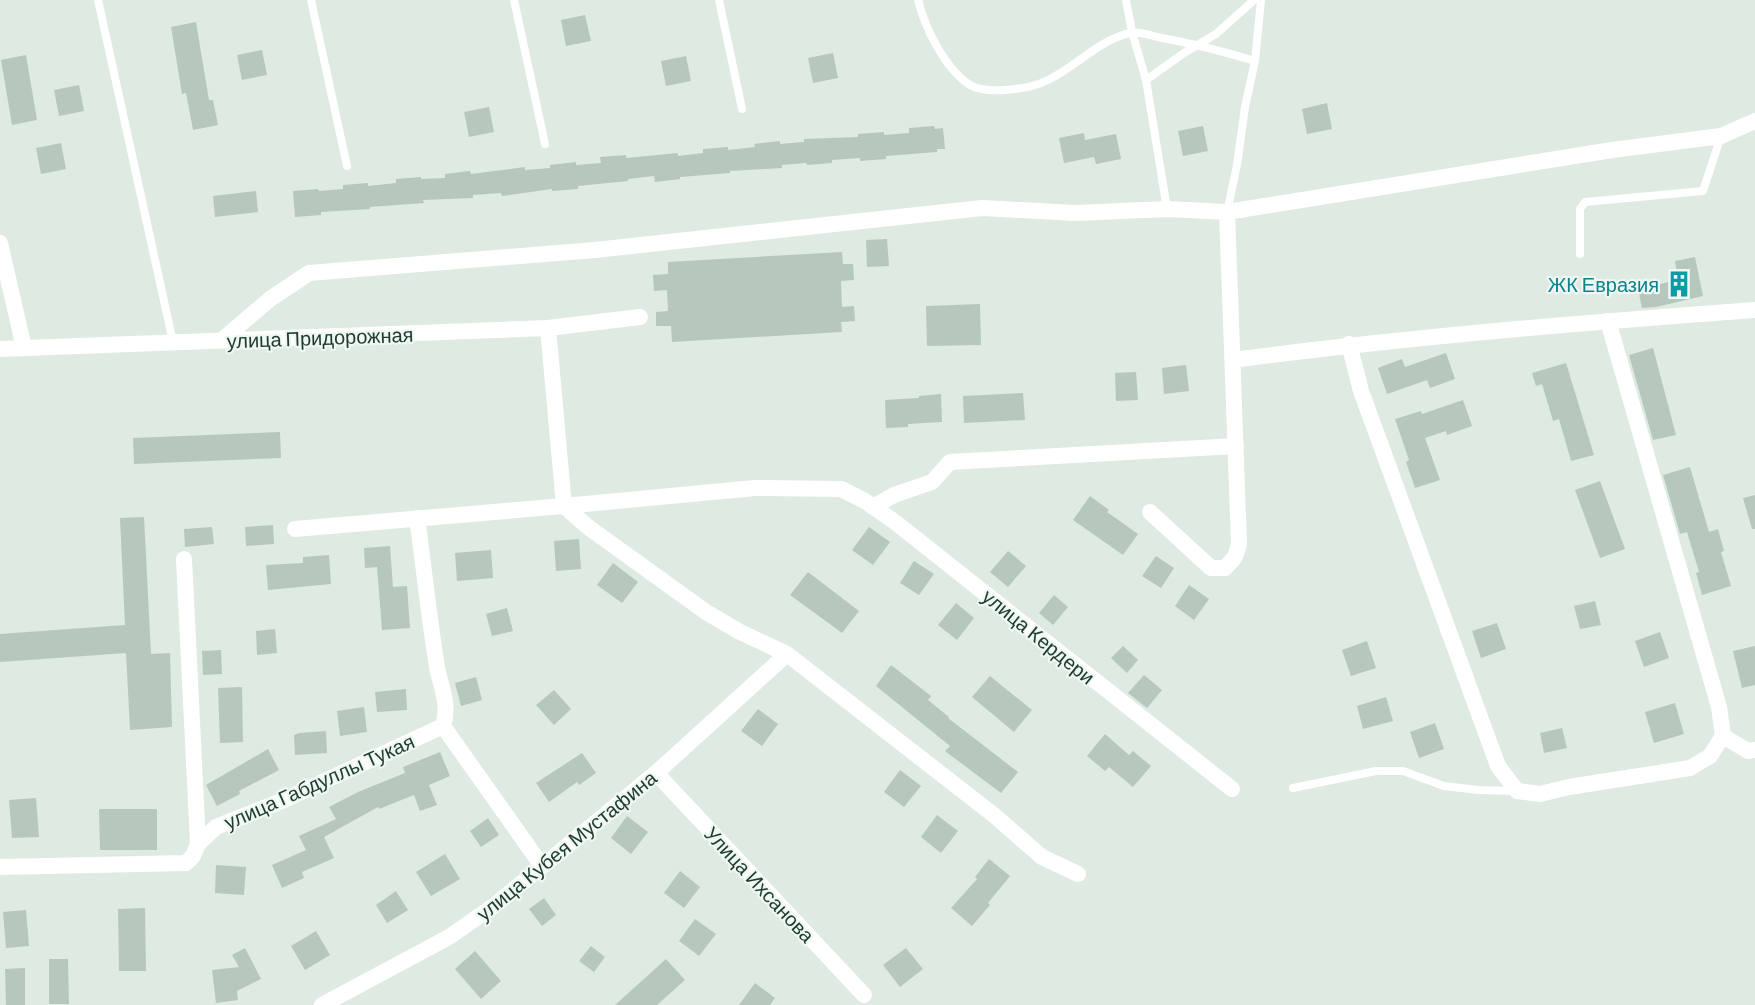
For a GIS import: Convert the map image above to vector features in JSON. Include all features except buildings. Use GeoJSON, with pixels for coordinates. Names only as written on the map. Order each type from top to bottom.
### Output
{"type":"FeatureCollection","features":[{"type":"Feature","properties":{"kind":"street"},"geometry":{"type":"LineString","coordinates":[[222,340],[270,299],[309,273],[595,250],[982,208],[1075,213],[1167,209],[1227,212],[1612,150],[1721,136],[1755,121]]}},
{"type":"Feature","properties":{"kind":"street"},"geometry":{"type":"LineString","coordinates":[[1150,512],[1211,568],[1225,568],[1235,556],[1239,544],[1227,212]]}},
{"type":"Feature","properties":{"kind":"street"},"geometry":{"type":"LineString","coordinates":[[0,243],[24,348]]}},
{"type":"Feature","properties":{"kind":"street"},"geometry":{"type":"LineString","coordinates":[[1233,360],[1349,344],[1755,310]]}},
{"type":"Feature","properties":{"kind":"street","name":"улица Придорожная"},"geometry":{"type":"LineString","coordinates":[[0,349],[548,328],[640,317]]}},
{"type":"Feature","properties":{"kind":"street"},"geometry":{"type":"LineString","coordinates":[[1349,344],[1361,391],[1498,766],[1517,791],[1540,794],[1569,787],[1690,768],[1710,756],[1723,736],[1719,707],[1608,321]]}},
{"type":"Feature","properties":{"kind":"street"},"geometry":{"type":"LineString","coordinates":[[548,328],[564,506],[588,527],[706,612],[740,632],[787,654],[995,816],[1042,857],[1078,874]]}},
{"type":"Feature","properties":{"kind":"street"},"geometry":{"type":"LineString","coordinates":[[873,507],[894,495],[932,482],[950,462],[1236,446]]}},
{"type":"Feature","properties":{"kind":"street","name":"улица Кердери"},"geometry":{"type":"LineString","coordinates":[[564,506],[755,488],[841,489],[895,522],[1232,789]]}},
{"type":"Feature","properties":{"kind":"street"},"geometry":{"type":"LineString","coordinates":[[295,529],[564,506]]}},
{"type":"Feature","properties":{"kind":"street"},"geometry":{"type":"LineString","coordinates":[[417,518],[437,669],[446,702],[443,726],[542,866]]}},
{"type":"Feature","properties":{"kind":"street"},"geometry":{"type":"LineString","coordinates":[[184,559],[198,844]]}},
{"type":"Feature","properties":{"kind":"street","name":"улица Кубея Мустафина"},"geometry":{"type":"LineString","coordinates":[[322,1005],[449,937],[495,905],[656,772],[787,654]]}},
{"type":"Feature","properties":{"kind":"street","name":"улица Габдуллы Тукая"},"geometry":{"type":"LineString","coordinates":[[0,867],[186,863],[193,856],[198,844],[216,827],[284,800],[443,726]]}},
{"type":"Feature","properties":{"kind":"street"},"geometry":{"type":"LineString","coordinates":[[1723,736],[1748,751],[1755,750]]}},
{"type":"Feature","properties":{"kind":"street","name":"Улица Ихсанова"},"geometry":{"type":"LineString","coordinates":[[656,772],[864,995]]}},
{"type":"Feature","properties":{"kind":"lane"},"geometry":{"type":"LineString","coordinates":[[98,0],[173,342]]}},
{"type":"Feature","properties":{"kind":"lane"},"geometry":{"type":"LineString","coordinates":[[311,0],[347,166]]}},
{"type":"Feature","properties":{"kind":"lane"},"geometry":{"type":"LineString","coordinates":[[514,0],[545,144]]}},
{"type":"Feature","properties":{"kind":"lane"},"geometry":{"type":"LineString","coordinates":[[718,0],[742,109]]}},
{"type":"Feature","properties":{"kind":"lane"},"geometry":{"type":"LineString","coordinates":[[918,0],[931,37],[952,69],[970,85],[991,91],[1046,81],[1112,39],[1132,32],[1201,45],[1255,61]]}},
{"type":"Feature","properties":{"kind":"lane"},"geometry":{"type":"LineString","coordinates":[[1126,0],[1132,32],[1146,80],[1167,209]]}},
{"type":"Feature","properties":{"kind":"lane"},"geometry":{"type":"LineString","coordinates":[[1146,80],[1184,53],[1201,45],[1254,0]]}},
{"type":"Feature","properties":{"kind":"lane"},"geometry":{"type":"LineString","coordinates":[[1227,212],[1255,61],[1261,0]]}},
{"type":"Feature","properties":{"kind":"lane"},"geometry":{"type":"LineString","coordinates":[[1580,254],[1580,209],[1585,202],[1704,191],[1721,136]]}},
{"type":"Feature","properties":{"kind":"lane"},"geometry":{"type":"LineString","coordinates":[[1293,788],[1376,771],[1403,771],[1444,786],[1517,791]]}},
{"type":"Feature","properties":{"kind":"place","name":"ЖК Евразия"},"geometry":{"type":"Point","coordinates":[1679,284]}}]}
